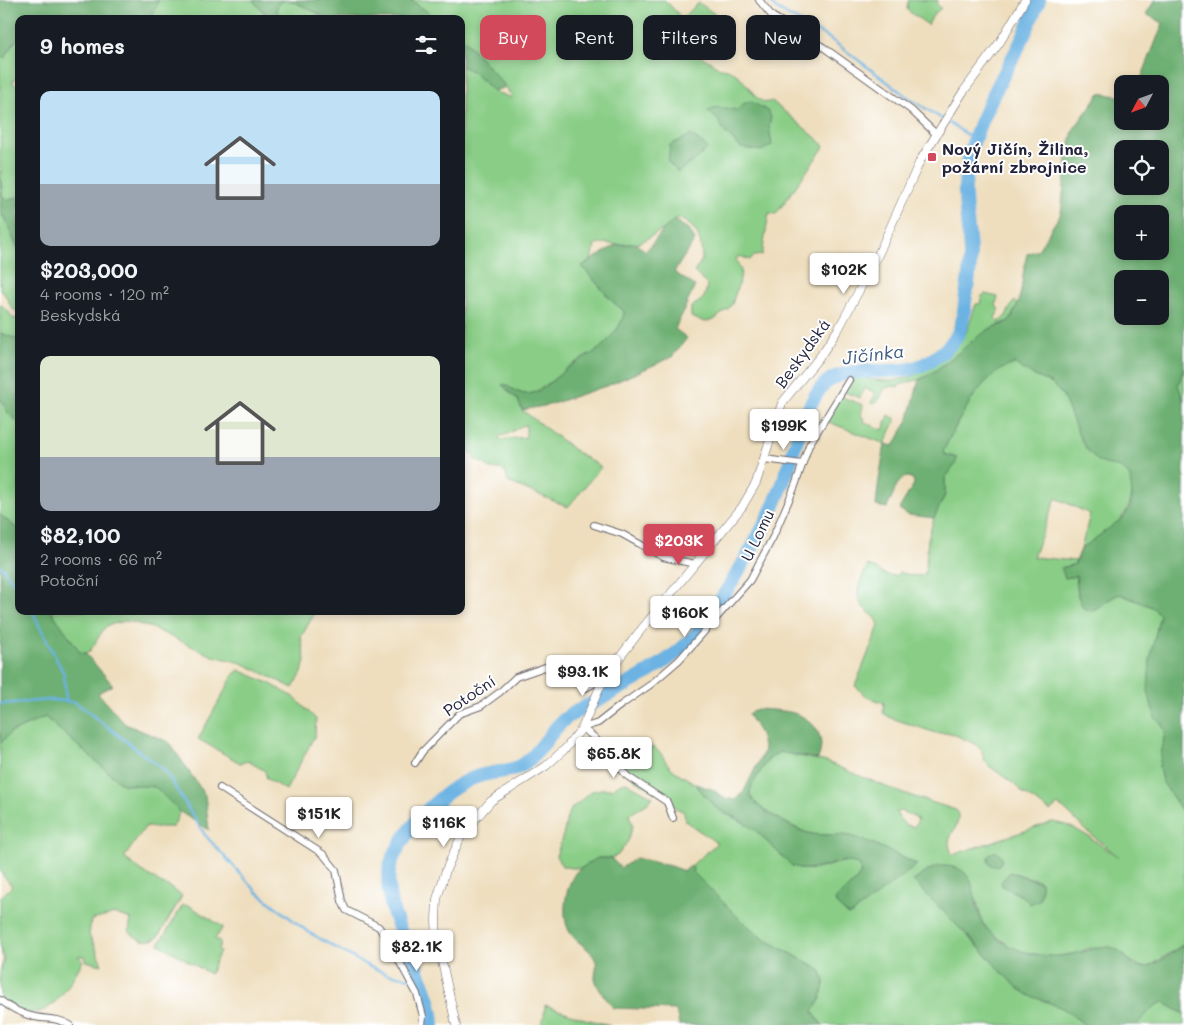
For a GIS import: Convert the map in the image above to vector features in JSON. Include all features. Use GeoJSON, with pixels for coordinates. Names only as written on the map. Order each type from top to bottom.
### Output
{"type":"FeatureCollection","features":[{"type":"Feature","properties":{"kind":"street"},"geometry":{"type":"LineString","coordinates":[[758,0],[772,16],[823,47],[938,131]]}},
{"type":"Feature","properties":{"kind":"street","name":"Beskydská"},"geometry":{"type":"LineString","coordinates":[[582,728],[603,681],[631,641],[742,507],[756,483],[782,403],[839,328],[878,255],[920,161],[948,115],[1000,42],[1024,0]]}},
{"type":"Feature","properties":{"kind":"street","name":"U Lomu"},"geometry":{"type":"LineString","coordinates":[[582,728],[598,723],[650,685],[679,660],[750,580],[773,536],[795,486],[809,445],[849,380]]}},
{"type":"Feature","properties":{"kind":"street"},"geometry":{"type":"LineString","coordinates":[[764,459],[802,464]]}},
{"type":"Feature","properties":{"kind":"street"},"geometry":{"type":"LineString","coordinates":[[594,525],[622,534],[663,556],[695,564]]}},
{"type":"Feature","properties":{"kind":"street","name":"Potoční"},"geometry":{"type":"LineString","coordinates":[[415,763],[422,752],[459,714],[481,706],[516,677],[545,667],[586,688],[603,681]]}},
{"type":"Feature","properties":{"kind":"street"},"geometry":{"type":"LineString","coordinates":[[456,1025],[437,939],[438,899],[446,870],[462,834],[478,815],[498,796],[546,766],[566,748],[582,728],[595,738],[626,776],[667,802],[673,818]]}},
{"type":"Feature","properties":{"kind":"street"},"geometry":{"type":"LineString","coordinates":[[220,788],[323,854],[330,861],[338,877],[343,906],[349,913],[379,927],[398,958],[417,994],[423,1016],[422,1025]]}},
{"type":"Feature","properties":{"kind":"street"},"geometry":{"type":"LineString","coordinates":[[0,1000],[10,1008],[35,1017],[59,1019],[70,1025]]}},
{"type":"Feature","properties":{"kind":"green space"},"geometry":{"type":"Polygon","coordinates":[[[0,0],[158,0],[152,15],[15,15],[15,42],[5,58],[0,56],[0,0]]]}},
{"type":"Feature","properties":{"kind":"green space"},"geometry":{"type":"Polygon","coordinates":[[[158,0],[253,0],[265,14],[269,15],[152,15],[158,0]]]}},
{"type":"Feature","properties":{"kind":"green space"},"geometry":{"type":"Polygon","coordinates":[[[253,0],[284,0],[279,3],[276,10],[279,15],[270,15],[253,0]]]}},
{"type":"Feature","properties":{"kind":"green space"},"geometry":{"type":"Polygon","coordinates":[[[286,0],[293,1],[321,15],[279,15],[276,10],[279,3],[286,0]]]}},
{"type":"Feature","properties":{"kind":"green space"},"geometry":{"type":"Polygon","coordinates":[[[286,0],[411,0],[432,15],[321,15],[293,1],[286,0]]]}},
{"type":"Feature","properties":{"kind":"green space"},"geometry":{"type":"Polygon","coordinates":[[[411,0],[665,0],[679,15],[643,15],[643,60],[707,60],[720,68],[727,69],[740,78],[755,96],[766,102],[772,101],[821,142],[824,147],[776,214],[769,213],[762,255],[754,256],[750,260],[740,256],[736,259],[741,271],[732,304],[714,320],[705,322],[691,317],[691,307],[703,299],[707,285],[694,272],[702,260],[701,246],[697,234],[684,221],[677,218],[664,229],[639,243],[595,245],[591,260],[582,266],[612,301],[624,311],[619,327],[599,349],[533,393],[525,394],[502,385],[518,400],[522,410],[577,452],[601,467],[568,507],[508,482],[506,474],[502,469],[490,469],[485,464],[475,460],[470,452],[465,450],[465,68],[472,71],[493,91],[512,98],[506,87],[482,60],[546,60],[546,15],[480,15],[480,58],[465,41],[465,15],[432,15],[411,0]],[[526,425],[508,434],[500,436],[499,440],[526,437],[526,425]]]}},
{"type":"Feature","properties":{"kind":"green space"},"geometry":{"type":"Polygon","coordinates":[[[908,0],[938,0],[936,3],[941,8],[933,15],[928,25],[907,10],[908,0]]]}},
{"type":"Feature","properties":{"kind":"green space"},"geometry":{"type":"Polygon","coordinates":[[[1155,0],[1184,0],[1184,368],[1178,385],[1184,403],[1184,814],[1162,781],[1159,767],[1165,732],[1163,726],[1155,718],[1148,691],[1150,659],[1160,615],[1152,607],[1120,594],[1091,611],[1083,608],[1078,596],[1076,576],[1065,578],[1061,568],[1075,564],[1081,549],[1124,517],[1130,507],[1132,497],[1130,477],[1123,469],[1099,462],[1087,450],[1080,438],[1063,396],[1052,384],[1015,364],[1003,368],[991,376],[981,387],[963,413],[943,451],[944,454],[957,458],[955,465],[945,478],[945,495],[934,518],[908,515],[899,509],[914,484],[913,479],[908,477],[903,478],[897,485],[887,508],[876,506],[885,444],[894,446],[909,418],[919,380],[946,363],[988,330],[1004,324],[1012,317],[1019,301],[1027,254],[1038,250],[1061,213],[1067,158],[1073,130],[1100,93],[1114,96],[1114,130],[1169,130],[1169,75],[1143,75],[1163,23],[1146,14],[1155,0]]]}},
{"type":"Feature","properties":{"kind":"green space"},"geometry":{"type":"Polygon","coordinates":[[[699,3],[716,15],[685,15],[699,3]]]}},
{"type":"Feature","properties":{"kind":"green space"},"geometry":{"type":"Polygon","coordinates":[[[15,41],[15,79],[12,82],[15,84],[15,198],[12,200],[2,196],[0,165],[0,56],[5,57],[15,41]]]}},
{"type":"Feature","properties":{"kind":"green space"},"geometry":{"type":"Polygon","coordinates":[[[465,41],[480,58],[480,60],[482,60],[506,87],[493,91],[472,71],[465,68],[465,41]]]}},
{"type":"Feature","properties":{"kind":"green space"},"geometry":{"type":"Polygon","coordinates":[[[750,101],[768,111],[771,117],[769,126],[772,145],[761,151],[741,148],[726,134],[718,120],[708,111],[718,107],[737,110],[743,104],[750,101]]]}},
{"type":"Feature","properties":{"kind":"green space"},"geometry":{"type":"Polygon","coordinates":[[[691,135],[708,148],[698,158],[678,172],[668,162],[670,145],[691,135]]]}},
{"type":"Feature","properties":{"kind":"green space"},"geometry":{"type":"Polygon","coordinates":[[[0,171],[2,196],[9,200],[15,198],[15,242],[6,221],[0,213],[0,171]]]}},
{"type":"Feature","properties":{"kind":"green space"},"geometry":{"type":"Polygon","coordinates":[[[0,213],[6,221],[15,242],[15,310],[4,293],[0,291],[0,213]]]}},
{"type":"Feature","properties":{"kind":"green space"},"geometry":{"type":"Polygon","coordinates":[[[674,220],[688,229],[695,240],[674,272],[695,286],[675,329],[687,338],[672,357],[609,385],[549,405],[522,410],[518,400],[503,384],[525,394],[538,391],[573,365],[599,349],[622,321],[624,311],[612,301],[582,266],[614,246],[634,243],[646,251],[674,220]]]}},
{"type":"Feature","properties":{"kind":"green space"},"geometry":{"type":"Polygon","coordinates":[[[985,294],[998,297],[996,305],[999,310],[995,318],[999,322],[1005,317],[1014,301],[1018,304],[1009,321],[991,328],[927,377],[898,387],[885,388],[879,400],[874,404],[871,403],[876,393],[865,388],[860,398],[844,392],[854,375],[873,380],[891,381],[911,377],[928,367],[966,333],[976,304],[980,304],[982,296],[985,294]]]}},
{"type":"Feature","properties":{"kind":"green space"},"geometry":{"type":"Polygon","coordinates":[[[0,304],[9,312],[12,318],[15,318],[15,339],[0,333],[0,304]]]}},
{"type":"Feature","properties":{"kind":"green space"},"geometry":{"type":"Polygon","coordinates":[[[0,333],[15,339],[15,419],[9,414],[0,398],[0,333]]]}},
{"type":"Feature","properties":{"kind":"green space"},"geometry":{"type":"Polygon","coordinates":[[[1015,364],[1052,384],[1059,390],[1086,448],[1095,458],[1122,468],[1130,479],[1132,488],[1128,509],[1108,531],[1081,549],[1090,514],[1056,498],[1033,557],[1076,561],[1075,564],[1061,568],[1065,578],[1076,576],[1078,596],[1084,608],[1091,611],[1119,594],[1152,607],[1160,615],[1154,640],[1155,718],[1163,726],[1165,732],[1159,767],[1162,781],[1184,814],[1184,944],[1149,967],[1142,967],[1129,960],[1120,952],[1089,948],[1078,953],[1053,957],[1025,952],[1011,947],[990,932],[982,922],[976,898],[939,866],[931,869],[914,881],[1018,988],[1065,1010],[1085,1025],[822,1025],[813,1012],[821,998],[822,973],[818,968],[764,939],[742,921],[693,872],[692,865],[717,843],[685,821],[684,812],[676,808],[668,798],[636,781],[625,769],[633,759],[653,747],[661,754],[670,767],[695,784],[716,807],[755,830],[798,867],[810,870],[845,862],[859,864],[861,869],[857,879],[835,900],[837,905],[848,915],[852,914],[916,864],[850,836],[808,833],[785,822],[758,805],[750,794],[751,787],[767,762],[780,752],[827,762],[896,791],[956,810],[958,819],[949,842],[952,855],[1052,822],[1079,831],[1119,857],[1058,805],[1050,811],[1023,793],[989,766],[984,760],[982,751],[975,744],[951,733],[936,733],[891,718],[883,713],[884,703],[867,697],[855,686],[879,626],[876,618],[865,609],[859,599],[859,587],[868,565],[893,576],[898,575],[899,572],[915,576],[925,574],[928,539],[934,518],[945,495],[945,478],[957,458],[944,454],[943,451],[972,399],[992,376],[1003,368],[1015,364]],[[899,811],[896,812],[902,822],[914,827],[918,820],[912,815],[899,811]],[[1015,873],[1001,882],[1002,886],[1022,896],[1027,901],[1041,887],[1041,882],[1015,873]]]}},
{"type":"Feature","properties":{"kind":"green space"},"geometry":{"type":"Polygon","coordinates":[[[1184,368],[1184,403],[1178,385],[1184,368]]]}},
{"type":"Feature","properties":{"kind":"green space"},"geometry":{"type":"Polygon","coordinates":[[[842,397],[863,405],[861,416],[865,419],[864,422],[883,430],[889,415],[896,419],[885,444],[826,421],[839,398],[842,397]]]}},
{"type":"Feature","properties":{"kind":"green space"},"geometry":{"type":"Polygon","coordinates":[[[0,398],[9,414],[15,419],[15,527],[0,515],[0,398]]]}},
{"type":"Feature","properties":{"kind":"green space"},"geometry":{"type":"Polygon","coordinates":[[[0,515],[15,527],[15,615],[54,615],[81,653],[85,653],[113,685],[98,693],[125,724],[169,742],[205,795],[209,830],[180,812],[155,787],[122,784],[45,717],[10,733],[0,744],[0,515]]]}},
{"type":"Feature","properties":{"kind":"green space"},"geometry":{"type":"Polygon","coordinates":[[[54,615],[314,615],[301,637],[305,660],[302,673],[293,688],[242,663],[213,656],[152,628],[126,621],[108,625],[90,651],[81,654],[54,615]]]}},
{"type":"Feature","properties":{"kind":"green space"},"geometry":{"type":"Polygon","coordinates":[[[239,670],[271,684],[295,698],[316,719],[315,735],[286,790],[267,779],[265,771],[248,761],[240,763],[198,739],[234,674],[239,670]]]}},
{"type":"Feature","properties":{"kind":"green space"},"geometry":{"type":"Polygon","coordinates":[[[757,709],[786,711],[801,716],[816,729],[821,746],[818,759],[780,752],[769,759],[750,789],[752,799],[758,805],[785,823],[802,831],[813,834],[845,835],[859,839],[917,865],[852,914],[848,915],[837,905],[835,900],[857,879],[861,869],[859,864],[844,861],[818,868],[802,869],[792,866],[755,830],[737,818],[723,813],[713,805],[695,784],[712,789],[724,798],[736,800],[743,793],[764,751],[760,734],[748,714],[757,709]]]}},
{"type":"Feature","properties":{"kind":"green space"},"geometry":{"type":"Polygon","coordinates":[[[45,717],[122,784],[155,787],[180,812],[173,827],[145,827],[124,858],[182,896],[158,937],[154,939],[146,941],[135,937],[129,931],[131,919],[115,914],[91,920],[89,935],[102,965],[86,961],[85,956],[78,956],[83,961],[67,988],[52,1004],[44,1010],[35,1013],[21,1011],[0,998],[0,972],[4,959],[0,949],[0,898],[12,886],[0,872],[0,744],[10,733],[45,717]]]}},
{"type":"Feature","properties":{"kind":"green space"},"geometry":{"type":"Polygon","coordinates":[[[626,782],[653,797],[648,803],[629,815],[633,825],[628,841],[618,855],[611,858],[598,858],[585,867],[580,868],[562,866],[556,856],[567,817],[572,808],[592,791],[612,789],[626,782]]]}},
{"type":"Feature","properties":{"kind":"green space"},"geometry":{"type":"Polygon","coordinates":[[[995,852],[1000,854],[1002,859],[1000,864],[995,866],[990,864],[988,859],[990,854],[995,852]]]}},
{"type":"Feature","properties":{"kind":"green space"},"geometry":{"type":"Polygon","coordinates":[[[598,858],[611,858],[621,868],[636,858],[684,871],[692,865],[693,872],[742,921],[764,939],[818,968],[825,980],[821,998],[813,1012],[822,1025],[679,1025],[676,1010],[613,1008],[596,982],[595,959],[571,934],[565,912],[565,903],[572,878],[577,871],[598,858]]]}},
{"type":"Feature","properties":{"kind":"green space"},"geometry":{"type":"Polygon","coordinates":[[[939,866],[962,870],[968,876],[982,922],[995,936],[1015,949],[1046,956],[1056,956],[1098,947],[1110,947],[1119,951],[1135,965],[1145,967],[1160,961],[1184,944],[1184,1014],[1163,1002],[1155,1006],[1136,1025],[1085,1025],[1064,1009],[1030,996],[1002,973],[982,950],[913,881],[939,866]]]}},
{"type":"Feature","properties":{"kind":"green space"},"geometry":{"type":"Polygon","coordinates":[[[1010,872],[1041,882],[1039,900],[1030,904],[1022,896],[1002,886],[1001,882],[1010,872]]]}},
{"type":"Feature","properties":{"kind":"green space"},"geometry":{"type":"Polygon","coordinates":[[[183,905],[190,906],[223,927],[215,939],[221,943],[218,949],[220,951],[210,974],[159,944],[183,905]]]}},
{"type":"Feature","properties":{"kind":"green space"},"geometry":{"type":"Polygon","coordinates":[[[1163,1001],[1184,1014],[1184,1025],[1136,1025],[1155,1006],[1163,1001]]]}},
{"type":"Feature","properties":{"kind":"green space"},"geometry":{"type":"Polygon","coordinates":[[[545,1005],[585,1019],[611,1025],[541,1025],[545,1005]]]}},
{"type":"Feature","properties":{"kind":"waterway"},"geometry":{"type":"LineString","coordinates":[[769,0],[775,8],[829,38],[906,96],[974,139]]}},
{"type":"Feature","properties":{"kind":"waterway","name":"Jičínka"},"geometry":{"type":"LineString","coordinates":[[433,1025],[430,1004],[423,983],[404,941],[390,898],[388,878],[393,858],[399,846],[418,821],[441,798],[466,781],[524,764],[565,719],[669,659],[691,640],[716,607],[759,536],[778,496],[798,434],[808,410],[813,399],[828,381],[838,376],[862,371],[899,371],[910,369],[934,358],[954,340],[962,322],[970,271],[965,187],[970,152],[982,119],[1021,42],[1039,0]]}},
{"type":"Feature","properties":{"kind":"waterway"},"geometry":{"type":"LineString","coordinates":[[0,565],[15,585]]}},
{"type":"Feature","properties":{"kind":"waterway"},"geometry":{"type":"LineString","coordinates":[[34,615],[64,674],[66,700]]}},
{"type":"Feature","properties":{"kind":"waterway"},"geometry":{"type":"LineString","coordinates":[[0,704],[51,700],[75,702],[165,771],[205,835],[257,892],[308,932],[366,965],[387,974],[422,980]]}},
{"type":"Feature","properties":{"kind":"place","name":"Nový Jičín, Žilina, požární zbrojnice"},"geometry":{"type":"Point","coordinates":[932,157]}}]}
